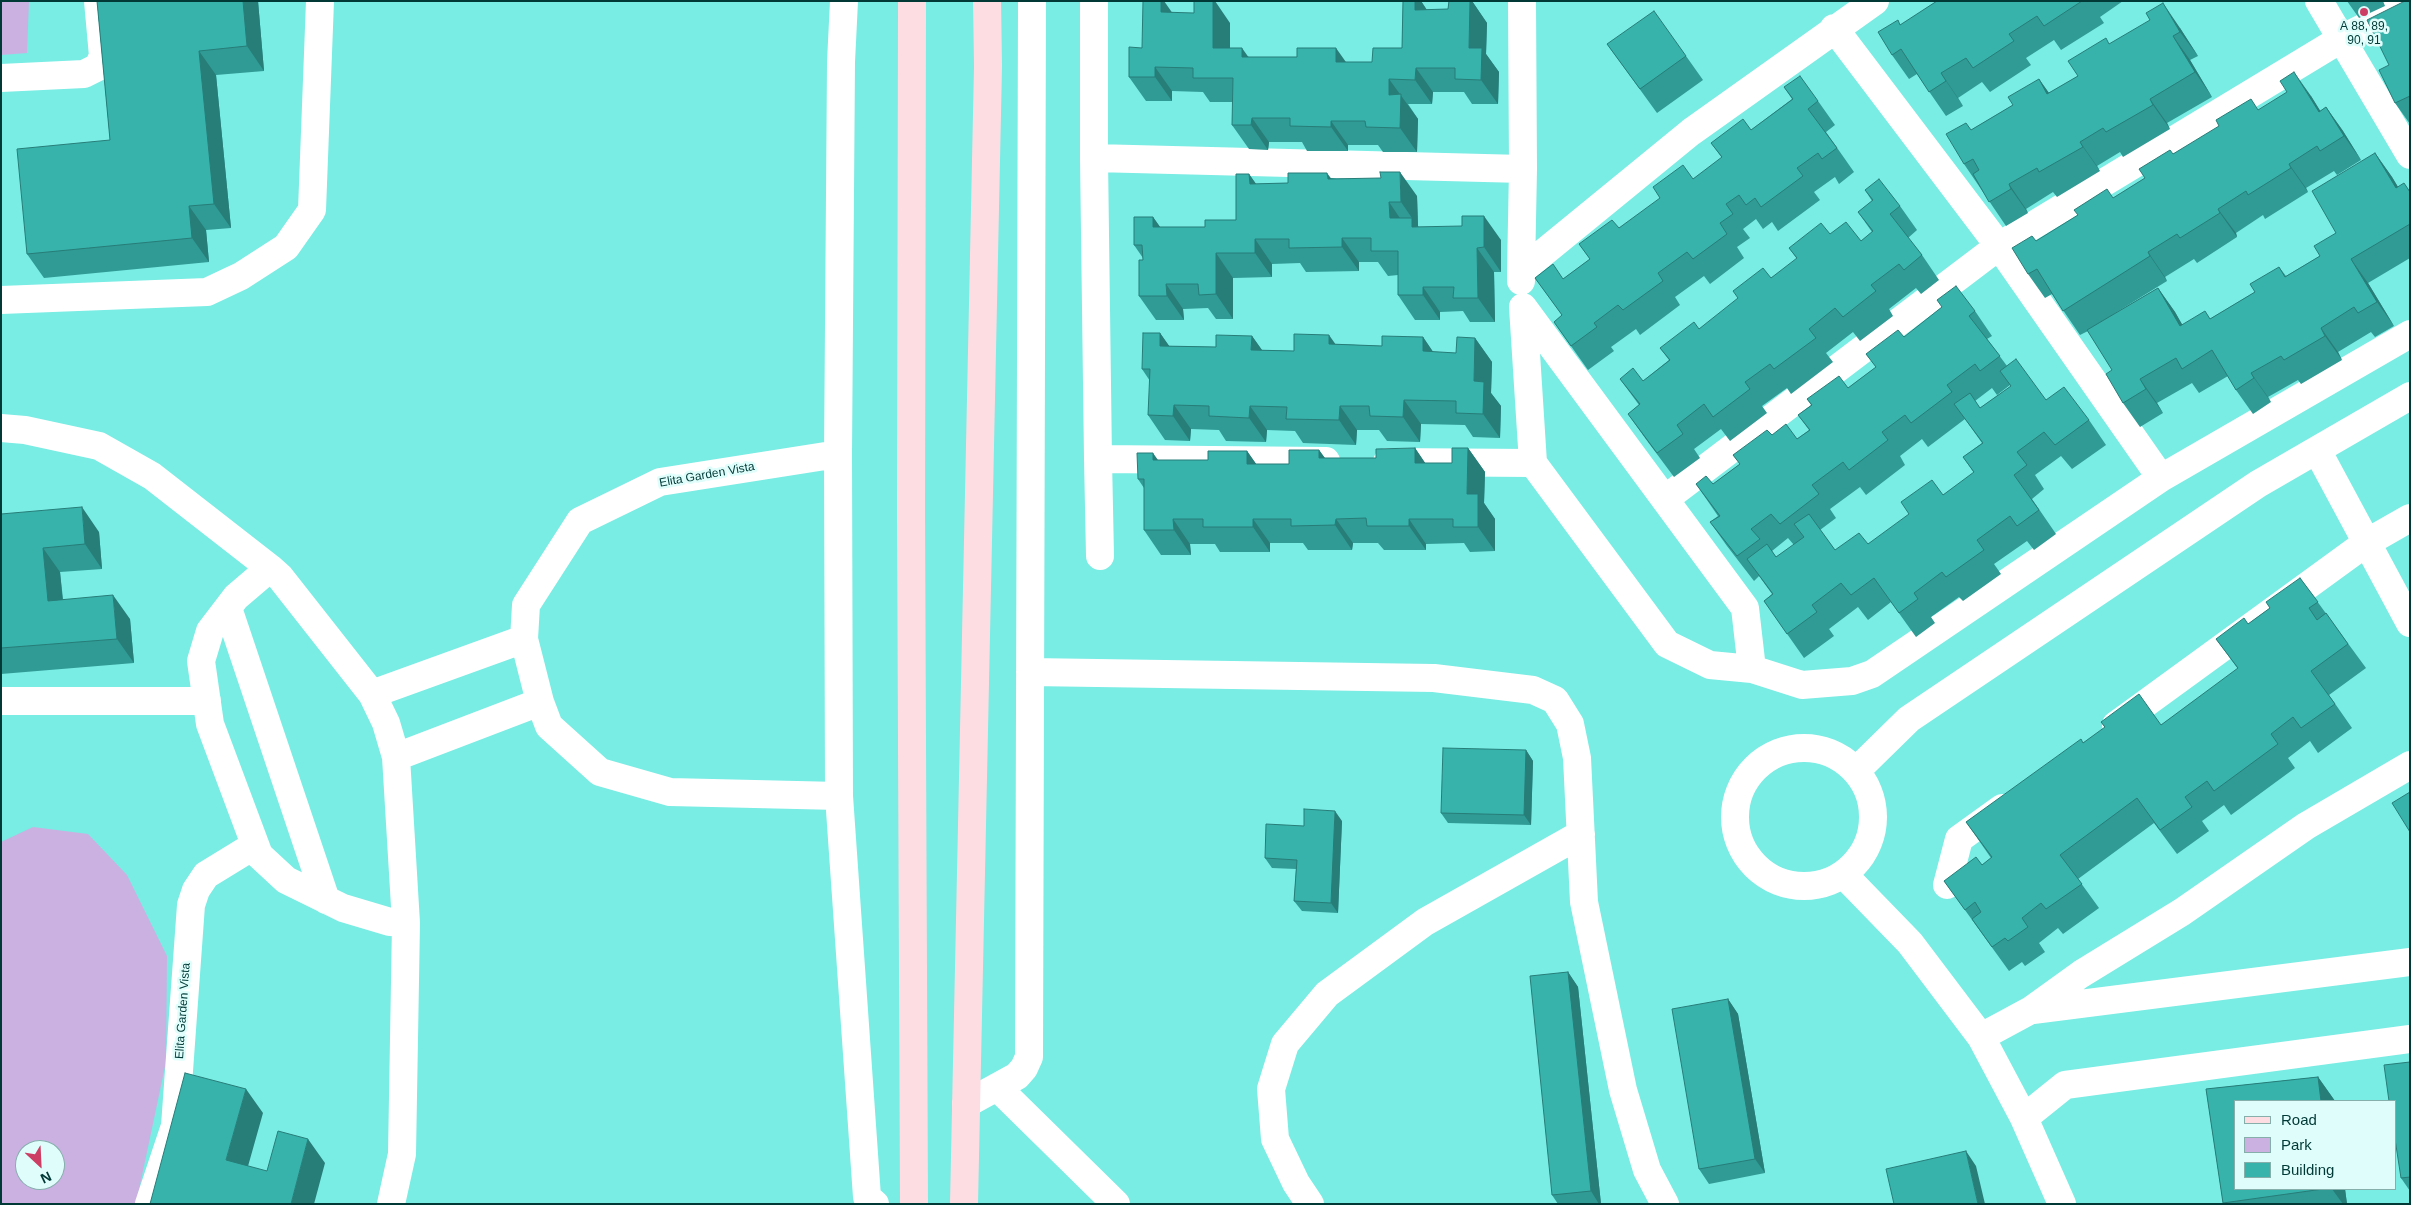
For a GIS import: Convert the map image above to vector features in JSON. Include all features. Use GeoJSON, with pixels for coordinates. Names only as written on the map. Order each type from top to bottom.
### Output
{"type":"FeatureCollection","features":[{"type":"Feature","properties":{"kind":"main road"},"geometry":{"type":"LineString","coordinates":[[912,1],[910,513],[914,1204]]}},
{"type":"Feature","properties":{"kind":"main road"},"geometry":{"type":"LineString","coordinates":[[964,1204],[987,86],[987,1]]}},
{"type":"Feature","properties":{"kind":"street"},"geometry":{"type":"LineString","coordinates":[[1,78],[84,74],[98,68],[103,56],[98,1]]}},
{"type":"Feature","properties":{"kind":"street"},"geometry":{"type":"LineString","coordinates":[[1,300],[206,292],[241,276],[286,247],[312,210],[320,1]]}},
{"type":"Feature","properties":{"kind":"street"},"geometry":{"type":"LineString","coordinates":[[844,1],[841,62],[838,454],[839,796],[867,1201]]}},
{"type":"Feature","properties":{"kind":"street"},"geometry":{"type":"LineString","coordinates":[[966,1104],[1017,1076],[1029,1058],[1032,1]]}},
{"type":"Feature","properties":{"kind":"street"},"geometry":{"type":"LineString","coordinates":[[1094,1],[1094,158],[1100,556]]}},
{"type":"Feature","properties":{"kind":"street"},"geometry":{"type":"LineString","coordinates":[[1522,1],[1523,169],[1520,271],[1533,463],[1667,644],[1710,665],[1752,669],[1802,685],[1852,681],[1872,674],[2161,478],[2410,334]]}},
{"type":"Feature","properties":{"kind":"street"},"geometry":{"type":"LineString","coordinates":[[1520,271],[1691,132],[1772,75],[1834,28],[1875,1]]}},
{"type":"Feature","properties":{"kind":"street"},"geometry":{"type":"LineString","coordinates":[[2319,1],[2410,154]]}},
{"type":"Feature","properties":{"kind":"street"},"geometry":{"type":"LineString","coordinates":[[1665,499],[1999,246],[2341,39],[2410,4]]}},
{"type":"Feature","properties":{"kind":"street"},"geometry":{"type":"LineString","coordinates":[[1834,28],[1999,246],[2161,478]]}},
{"type":"Feature","properties":{"kind":"street"},"geometry":{"type":"LineString","coordinates":[[1094,158],[1523,169]]}},
{"type":"Feature","properties":{"kind":"street"},"geometry":{"type":"LineString","coordinates":[[1522,307],[1745,608],[1752,669]]}},
{"type":"Feature","properties":{"kind":"street"},"geometry":{"type":"LineString","coordinates":[[1856,770],[1910,720],[2258,484],[2410,396]]}},
{"type":"Feature","properties":{"kind":"street"},"geometry":{"type":"LineString","coordinates":[[1,428],[25,430],[99,446],[152,476],[280,576],[372,694],[386,723],[396,757],[406,923],[402,1154],[391,1204]]}},
{"type":"Feature","properties":{"kind":"street"},"geometry":{"type":"LineString","coordinates":[[2317,450],[2410,623]]}},
{"type":"Feature","properties":{"kind":"street","name":"Elita Garden Vista"},"geometry":{"type":"LineString","coordinates":[[838,454],[660,482],[580,521],[526,605],[524,639],[540,702],[549,726],[600,772],[670,792],[839,796]]}},
{"type":"Feature","properties":{"kind":"street"},"geometry":{"type":"LineString","coordinates":[[1098,459],[1533,463]]}},
{"type":"Feature","properties":{"kind":"street"},"geometry":{"type":"LineString","coordinates":[[2095,740],[2366,543],[2410,518]]}},
{"type":"Feature","properties":{"kind":"street"},"geometry":{"type":"LineString","coordinates":[[270,568],[236,597],[210,631],[201,661],[210,724],[255,845],[259,855],[286,880],[344,908],[380,919],[406,923]]}},
{"type":"Feature","properties":{"kind":"street"},"geometry":{"type":"LineString","coordinates":[[228,608],[326,900]]}},
{"type":"Feature","properties":{"kind":"street"},"geometry":{"type":"LineString","coordinates":[[372,694],[524,639]]}},
{"type":"Feature","properties":{"kind":"street"},"geometry":{"type":"LineString","coordinates":[[1030,672],[1434,678],[1533,690],[1555,700],[1570,724],[1577,758],[1584,902],[1623,1090],[1647,1170],[1666,1204]]}},
{"type":"Feature","properties":{"kind":"street"},"geometry":{"type":"LineString","coordinates":[[1,701],[207,701]]}},
{"type":"Feature","properties":{"kind":"street"},"geometry":{"type":"LineString","coordinates":[[396,757],[540,702]]}},
{"type":"Feature","properties":{"kind":"street"},"geometry":{"type":"LineString","coordinates":[[1822,748],[1856,770],[1871,795],[1874,825],[1864,853],[1844,875],[1806,888],[1767,877],[1740,849],[1733,809],[1749,772],[1782,750],[1822,748]]}},
{"type":"Feature","properties":{"kind":"street"},"geometry":{"type":"LineString","coordinates":[[1981,1037],[2032,1010],[2081,974],[2182,912],[2306,826],[2410,765]]}},
{"type":"Feature","properties":{"kind":"street"},"geometry":{"type":"LineString","coordinates":[[1947,885],[1959,839],[2023,792]]}},
{"type":"Feature","properties":{"kind":"street"},"geometry":{"type":"LineString","coordinates":[[1310,1204],[1296,1183],[1275,1139],[1271,1089],[1285,1044],[1327,994],[1425,922],[1581,834]]}},
{"type":"Feature","properties":{"kind":"street","name":"Elita Garden Vista"},"geometry":{"type":"LineString","coordinates":[[149,1204],[175,1126],[191,905],[196,890],[206,875],[255,845]]}},
{"type":"Feature","properties":{"kind":"street"},"geometry":{"type":"LineString","coordinates":[[1844,875],[1910,943],[1981,1037],[2024,1118],[2062,1204]]}},
{"type":"Feature","properties":{"kind":"street"},"geometry":{"type":"LineString","coordinates":[[2032,1010],[2410,962]]}},
{"type":"Feature","properties":{"kind":"street"},"geometry":{"type":"LineString","coordinates":[[2024,1118],[2065,1085],[2410,1039]]}},
{"type":"Feature","properties":{"kind":"street"},"geometry":{"type":"LineString","coordinates":[[997,1087],[1116,1204]]}},
{"type":"Feature","properties":{"kind":"green space"},"geometry":{"type":"Polygon","coordinates":[[[1,1],[29,1],[27,53],[1,55],[1,1]]]}},
{"type":"Feature","properties":{"kind":"green space"},"geometry":{"type":"Polygon","coordinates":[[[33,827],[88,834],[127,875],[167,956],[166,1062],[136,1204],[1,1204],[1,842],[33,827]]]}},
{"type":"Feature","properties":{"kind":"building"},"geometry":{"type":"Polygon","coordinates":[[[97,1],[243,1],[247,46],[199,51],[214,204],[189,206],[192,238],[27,254],[17,149],[110,140],[97,1]]]}},
{"type":"Feature","properties":{"kind":"building"},"geometry":{"type":"Polygon","coordinates":[[[1143,1],[1161,1],[1161,12],[1194,13],[1194,1],[1213,1],[1213,48],[1242,48],[1242,57],[1297,57],[1297,48],[1336,48],[1336,62],[1372,62],[1373,48],[1402,48],[1403,1],[1415,1],[1415,10],[1448,9],[1449,1],[1470,1],[1469,48],[1482,48],[1481,80],[1455,79],[1455,68],[1416,68],[1415,80],[1389,79],[1389,95],[1401,94],[1400,128],[1366,127],[1365,121],[1331,121],[1331,127],[1290,126],[1290,118],[1252,118],[1251,125],[1232,125],[1233,78],[1193,78],[1193,68],[1155,67],[1155,77],[1129,77],[1129,47],[1142,48],[1143,1]]]}},
{"type":"Feature","properties":{"kind":"building"},"geometry":{"type":"Polygon","coordinates":[[[1937,1],[2082,1],[2044,26],[2037,16],[2009,34],[2014,41],[1973,68],[1966,58],[1941,73],[1946,81],[1929,92],[1901,49],[1892,55],[1878,32],[1898,20],[1900,25],[1937,1]]]}},
{"type":"Feature","properties":{"kind":"building"},"geometry":{"type":"Polygon","coordinates":[[[2405,1],[2410,1],[2410,96],[2395,103],[2379,70],[2389,65],[2367,20],[2405,1]]]}},
{"type":"Feature","properties":{"kind":"building"},"geometry":{"type":"Polygon","coordinates":[[[2163,3],[2180,32],[2173,36],[2195,72],[2150,99],[2153,105],[2106,132],[2103,128],[2080,142],[2083,147],[2039,172],[2037,168],[2009,184],[2011,189],[1989,202],[1973,174],[1979,170],[1973,159],[1964,164],[1946,134],[1966,123],[1971,130],[2013,105],[2008,97],[2039,79],[2047,94],[2078,76],[2068,61],[2106,38],[2109,44],[2150,20],[2146,13],[2163,3]]]}},
{"type":"Feature","properties":{"kind":"building"},"geometry":{"type":"Polygon","coordinates":[[[1654,11],[1686,56],[1640,89],[1607,44],[1654,11]]]}},
{"type":"Feature","properties":{"kind":"building"},"geometry":{"type":"Polygon","coordinates":[[[2294,72],[2319,112],[2326,107],[2344,136],[2320,151],[2317,146],[2289,164],[2291,168],[2248,195],[2246,191],[2218,209],[2220,213],[2180,238],[2177,234],[2148,252],[2150,256],[2063,311],[2037,269],[2028,274],[2012,248],[2032,236],[2036,241],[2078,215],[2074,210],[2107,189],[2113,198],[2145,178],[2139,169],[2170,150],[2173,154],[2219,126],[2216,120],[2251,99],[2258,110],[2287,92],[2280,81],[2294,72]]]}},
{"type":"Feature","properties":{"kind":"building"},"geometry":{"type":"Polygon","coordinates":[[[1800,76],[1818,101],[1808,109],[1837,148],[1822,159],[1818,153],[1797,168],[1803,176],[1761,207],[1755,198],[1746,205],[1739,195],[1726,204],[1733,214],[1720,223],[1727,234],[1693,259],[1687,252],[1658,273],[1663,281],[1623,310],[1618,305],[1594,323],[1597,327],[1571,346],[1554,322],[1562,315],[1535,278],[1553,264],[1563,279],[1590,259],[1579,244],[1612,220],[1619,228],[1660,198],[1653,187],[1683,165],[1693,179],[1722,157],[1711,143],[1743,119],[1751,130],[1793,99],[1784,87],[1800,76]]]}},
{"type":"Feature","properties":{"kind":"building"},"geometry":{"type":"Polygon","coordinates":[[[2375,153],[2396,188],[2404,183],[2410,192],[2410,224],[2351,259],[2377,302],[2358,313],[2354,307],[2321,328],[2325,336],[2284,360],[2281,356],[2251,373],[2254,378],[2236,390],[2212,350],[2182,369],[2176,358],[2140,379],[2146,389],[2123,403],[2106,374],[2112,370],[2087,330],[2158,288],[2180,326],[2205,311],[2210,319],[2255,292],[2250,284],[2279,267],[2285,277],[2320,256],[2314,246],[2336,233],[2312,191],[2375,153]]]}},
{"type":"Feature","properties":{"kind":"building"},"geometry":{"type":"Polygon","coordinates":[[[1380,172],[1400,172],[1401,202],[1389,202],[1390,218],[1412,218],[1412,227],[1462,226],[1462,216],[1484,216],[1484,247],[1477,248],[1478,298],[1453,298],[1454,287],[1423,287],[1423,295],[1398,295],[1398,251],[1371,251],[1371,238],[1342,238],[1342,247],[1289,248],[1289,239],[1255,239],[1255,253],[1216,253],[1216,294],[1199,295],[1198,284],[1166,284],[1167,296],[1139,296],[1139,260],[1143,260],[1142,245],[1134,245],[1134,217],[1153,217],[1153,227],[1205,227],[1205,220],[1236,220],[1236,174],[1249,174],[1250,184],[1288,183],[1288,173],[1327,173],[1328,179],[1381,178],[1380,172]]]}},
{"type":"Feature","properties":{"kind":"building"},"geometry":{"type":"Polygon","coordinates":[[[1879,179],[1900,206],[1890,214],[1922,255],[1904,270],[1899,264],[1871,285],[1876,291],[1843,317],[1835,308],[1809,329],[1816,338],[1774,369],[1770,364],[1745,382],[1750,389],[1713,417],[1704,404],[1677,425],[1683,434],[1657,453],[1628,414],[1640,404],[1620,379],[1633,368],[1643,381],[1670,360],[1660,348],[1694,322],[1699,329],[1738,298],[1733,291],[1763,268],[1771,278],[1797,258],[1789,248],[1821,223],[1830,234],[1846,222],[1861,241],[1873,231],[1858,212],[1873,200],[1865,190],[1879,179]]]}},
{"type":"Feature","properties":{"kind":"building"},"geometry":{"type":"Polygon","coordinates":[[[1956,286],[1975,311],[1969,316],[2000,356],[1980,371],[1975,364],[1947,385],[1952,392],[1911,423],[1905,415],[1882,432],[1888,440],[1849,470],[1843,462],[1812,485],[1819,494],[1780,524],[1771,514],[1751,529],[1760,539],[1737,556],[1710,522],[1720,516],[1696,484],[1706,476],[1713,484],[1740,464],[1733,455],[1767,430],[1772,435],[1786,424],[1797,439],[1810,430],[1798,415],[1812,405],[1807,399],[1839,376],[1848,388],[1876,367],[1866,354],[1898,330],[1904,337],[1942,307],[1937,300],[1956,286]]]}},
{"type":"Feature","properties":{"kind":"building"},"geometry":{"type":"Polygon","coordinates":[[[1143,333],[1160,333],[1160,346],[1216,347],[1216,335],[1252,336],[1251,350],[1294,351],[1294,334],[1329,335],[1329,344],[1382,346],[1382,336],[1423,337],[1423,351],[1456,353],[1457,337],[1475,338],[1474,381],[1484,382],[1483,414],[1456,413],[1456,401],[1404,400],[1403,417],[1370,416],[1369,406],[1340,406],[1339,420],[1286,419],[1287,407],[1250,406],[1249,418],[1209,416],[1209,406],[1174,405],[1173,416],[1148,415],[1150,369],[1142,369],[1143,333]]]}},
{"type":"Feature","properties":{"kind":"building"},"geometry":{"type":"Polygon","coordinates":[[[2016,359],[2046,400],[2064,387],[2089,420],[2055,445],[2044,432],[2017,452],[2027,465],[2014,475],[2039,510],[2017,526],[2010,516],[1977,540],[1984,550],[1946,577],[1942,572],[1914,593],[1918,599],[1899,613],[1874,578],[1851,595],[1841,583],[1812,605],[1817,612],[1787,634],[1764,601],[1773,594],[1747,559],[1767,544],[1776,557],[1804,537],[1794,524],[1809,514],[1835,550],[1859,533],[1868,544],[1909,514],[1901,502],[1932,480],[1943,495],[1974,472],[1963,457],[1983,443],[1954,404],[1970,393],[1980,408],[2011,386],[2000,371],[2016,359]]]}},
{"type":"Feature","properties":{"kind":"building"},"geometry":{"type":"Polygon","coordinates":[[[1415,448],[1415,463],[1452,463],[1452,448],[1468,448],[1467,494],[1478,494],[1478,527],[1453,527],[1453,519],[1409,519],[1409,526],[1367,526],[1366,518],[1336,519],[1335,525],[1291,526],[1291,519],[1253,519],[1253,527],[1203,527],[1203,519],[1173,519],[1174,530],[1144,530],[1144,479],[1138,479],[1137,453],[1153,453],[1153,460],[1208,460],[1208,451],[1247,451],[1247,464],[1289,464],[1289,450],[1319,450],[1319,458],[1376,458],[1376,449],[1415,448]]]}},
{"type":"Feature","properties":{"kind":"building"},"geometry":{"type":"Polygon","coordinates":[[[82,507],[85,544],[43,548],[48,601],[113,595],[117,639],[1,648],[1,514],[82,507]]]}},
{"type":"Feature","properties":{"kind":"building"},"geometry":{"type":"Polygon","coordinates":[[[2300,578],[2318,602],[2309,608],[2317,620],[2326,613],[2348,644],[2311,671],[2335,704],[2301,728],[2293,717],[2271,734],[2278,744],[2214,791],[2207,781],[2185,797],[2192,807],[2160,830],[2137,798],[2060,855],[2082,884],[2046,909],[2041,903],[2022,918],[2028,927],[2008,941],[2005,938],[1992,947],[1972,919],[1981,912],[1975,902],[1965,910],[1944,881],[1976,857],[1982,865],[1992,857],[1966,822],[2081,739],[2083,743],[2105,727],[2101,722],[2139,694],[2161,725],[2238,668],[2216,639],[2244,618],[2248,624],[2270,608],[2266,602],[2300,578]]]}},
{"type":"Feature","properties":{"kind":"building"},"geometry":{"type":"Polygon","coordinates":[[[1443,748],[1526,750],[1524,815],[1441,813],[1443,748]]]}},
{"type":"Feature","properties":{"kind":"building"},"geometry":{"type":"Polygon","coordinates":[[[2410,792],[2410,832],[2392,803],[2410,792]]]}},
{"type":"Feature","properties":{"kind":"building"},"geometry":{"type":"Polygon","coordinates":[[[1304,809],[1335,811],[1331,903],[1294,901],[1297,860],[1265,858],[1266,824],[1304,826],[1304,809]]]}},
{"type":"Feature","properties":{"kind":"building"},"geometry":{"type":"Polygon","coordinates":[[[1568,972],[1591,1191],[1552,1195],[1530,976],[1568,972]]]}},
{"type":"Feature","properties":{"kind":"building"},"geometry":{"type":"Polygon","coordinates":[[[1728,999],[1755,1159],[1699,1169],[1672,1009],[1728,999]]]}},
{"type":"Feature","properties":{"kind":"building"},"geometry":{"type":"Polygon","coordinates":[[[2410,1062],[2410,1177],[2401,1178],[2396,1146],[2396,1100],[2389,1100],[2384,1065],[2410,1062]]]}},
{"type":"Feature","properties":{"kind":"building"},"geometry":{"type":"Polygon","coordinates":[[[185,1073],[246,1089],[226,1160],[267,1171],[278,1131],[308,1139],[291,1204],[150,1204],[185,1073]]]}},
{"type":"Feature","properties":{"kind":"building"},"geometry":{"type":"Polygon","coordinates":[[[2318,1077],[2321,1100],[2234,1100],[2234,1190],[2316,1190],[2223,1203],[2206,1089],[2318,1077]]]}},
{"type":"Feature","properties":{"kind":"building"},"geometry":{"type":"Polygon","coordinates":[[[1966,1151],[1978,1204],[1894,1204],[1886,1169],[1966,1151]]]}},
{"type":"Feature","properties":{"kind":"place","name":"A 88, 89, 90, 91"},"geometry":{"type":"Point","coordinates":[2364,12]}}]}
